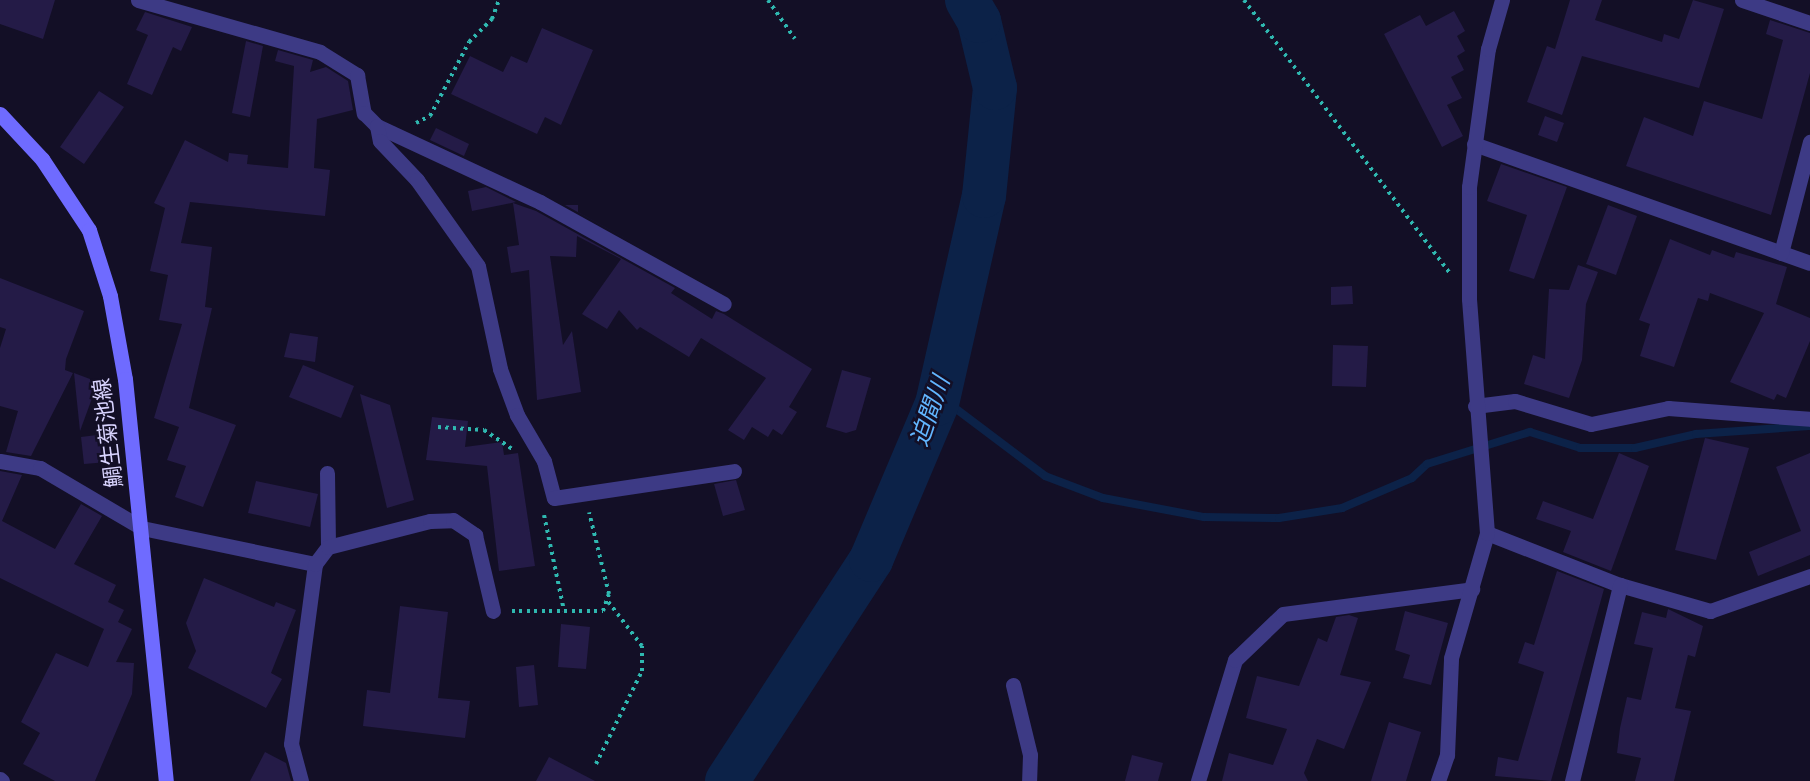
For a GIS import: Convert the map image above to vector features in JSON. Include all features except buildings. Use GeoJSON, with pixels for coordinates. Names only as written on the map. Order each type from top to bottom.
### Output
{"type":"FeatureCollection","features":[{"type":"Feature","properties":{"kind":"main road","name":"鯛生菊池線"},"geometry":{"type":"LineString","coordinates":[[0,114],[42,159],[88,230],[110,296],[125,379],[142,528],[151,668],[166,781]]}},
{"type":"Feature","properties":{"kind":"street"},"geometry":{"type":"LineString","coordinates":[[138,0],[320,52],[357,75],[364,113],[377,126],[540,202],[724,304]]}},
{"type":"Feature","properties":{"kind":"street"},"geometry":{"type":"LineString","coordinates":[[1438,781],[1447,755],[1451,658],[1487,532],[1475,406],[1469,299],[1474,144],[1502,0]]}},
{"type":"Feature","properties":{"kind":"street"},"geometry":{"type":"LineString","coordinates":[[1742,0],[1810,23]]}},
{"type":"Feature","properties":{"kind":"street"},"geometry":{"type":"LineString","coordinates":[[377,126],[380,141],[417,180],[478,266],[500,369],[517,415],[544,461],[554,498],[734,471]]}},
{"type":"Feature","properties":{"kind":"street"},"geometry":{"type":"LineString","coordinates":[[1781,252],[1810,142]]}},
{"type":"Feature","properties":{"kind":"street"},"geometry":{"type":"LineString","coordinates":[[1474,144],[1810,263]]}},
{"type":"Feature","properties":{"kind":"street"},"geometry":{"type":"LineString","coordinates":[[1475,406],[1515,401],[1591,424],[1668,408],[1810,419]]}},
{"type":"Feature","properties":{"kind":"street"},"geometry":{"type":"LineString","coordinates":[[0,461],[40,468],[142,528],[315,564]]}},
{"type":"Feature","properties":{"kind":"street"},"geometry":{"type":"LineString","coordinates":[[301,781],[291,744],[315,564],[328,547],[327,473]]}},
{"type":"Feature","properties":{"kind":"street"},"geometry":{"type":"LineString","coordinates":[[328,547],[430,521],[453,520],[475,535],[493,611]]}},
{"type":"Feature","properties":{"kind":"street"},"geometry":{"type":"LineString","coordinates":[[1487,532],[1620,585],[1710,610],[1810,576]]}},
{"type":"Feature","properties":{"kind":"street"},"geometry":{"type":"LineString","coordinates":[[1572,781],[1620,585]]}},
{"type":"Feature","properties":{"kind":"street"},"geometry":{"type":"LineString","coordinates":[[1198,781],[1234,660],[1283,614],[1472,589]]}},
{"type":"Feature","properties":{"kind":"street"},"geometry":{"type":"LineString","coordinates":[[1013,685],[1030,755],[1029,781]]}},
{"type":"Feature","properties":{"kind":"path"},"geometry":{"type":"LineString","coordinates":[[411,126],[429,116],[469,42],[492,19],[500,0]]}},
{"type":"Feature","properties":{"kind":"path"},"geometry":{"type":"LineString","coordinates":[[768,0],[795,39]]}},
{"type":"Feature","properties":{"kind":"path"},"geometry":{"type":"LineString","coordinates":[[1244,0],[1469,299]]}},
{"type":"Feature","properties":{"kind":"path"},"geometry":{"type":"LineString","coordinates":[[438,427],[484,430],[523,456]]}},
{"type":"Feature","properties":{"kind":"path"},"geometry":{"type":"LineString","coordinates":[[585,493],[607,600],[642,646],[642,670],[596,764]]}},
{"type":"Feature","properties":{"kind":"path"},"geometry":{"type":"LineString","coordinates":[[542,508],[564,611]]}},
{"type":"Feature","properties":{"kind":"path"},"geometry":{"type":"LineString","coordinates":[[493,611],[603,611],[607,600]]}},
{"type":"Feature","properties":{"kind":"waterway","name":"迫間川"},"geometry":{"type":"LineString","coordinates":[[727,781],[871,560],[937,404],[984,196],[995,88],[979,21],[967,0]]}},
{"type":"Feature","properties":{"kind":"waterway"},"geometry":{"type":"LineString","coordinates":[[939,396],[1045,476],[1103,498],[1204,517],[1279,518],[1342,508],[1412,478],[1427,464],[1530,432],[1580,448],[1635,448],[1696,434],[1809,426]]}}]}
